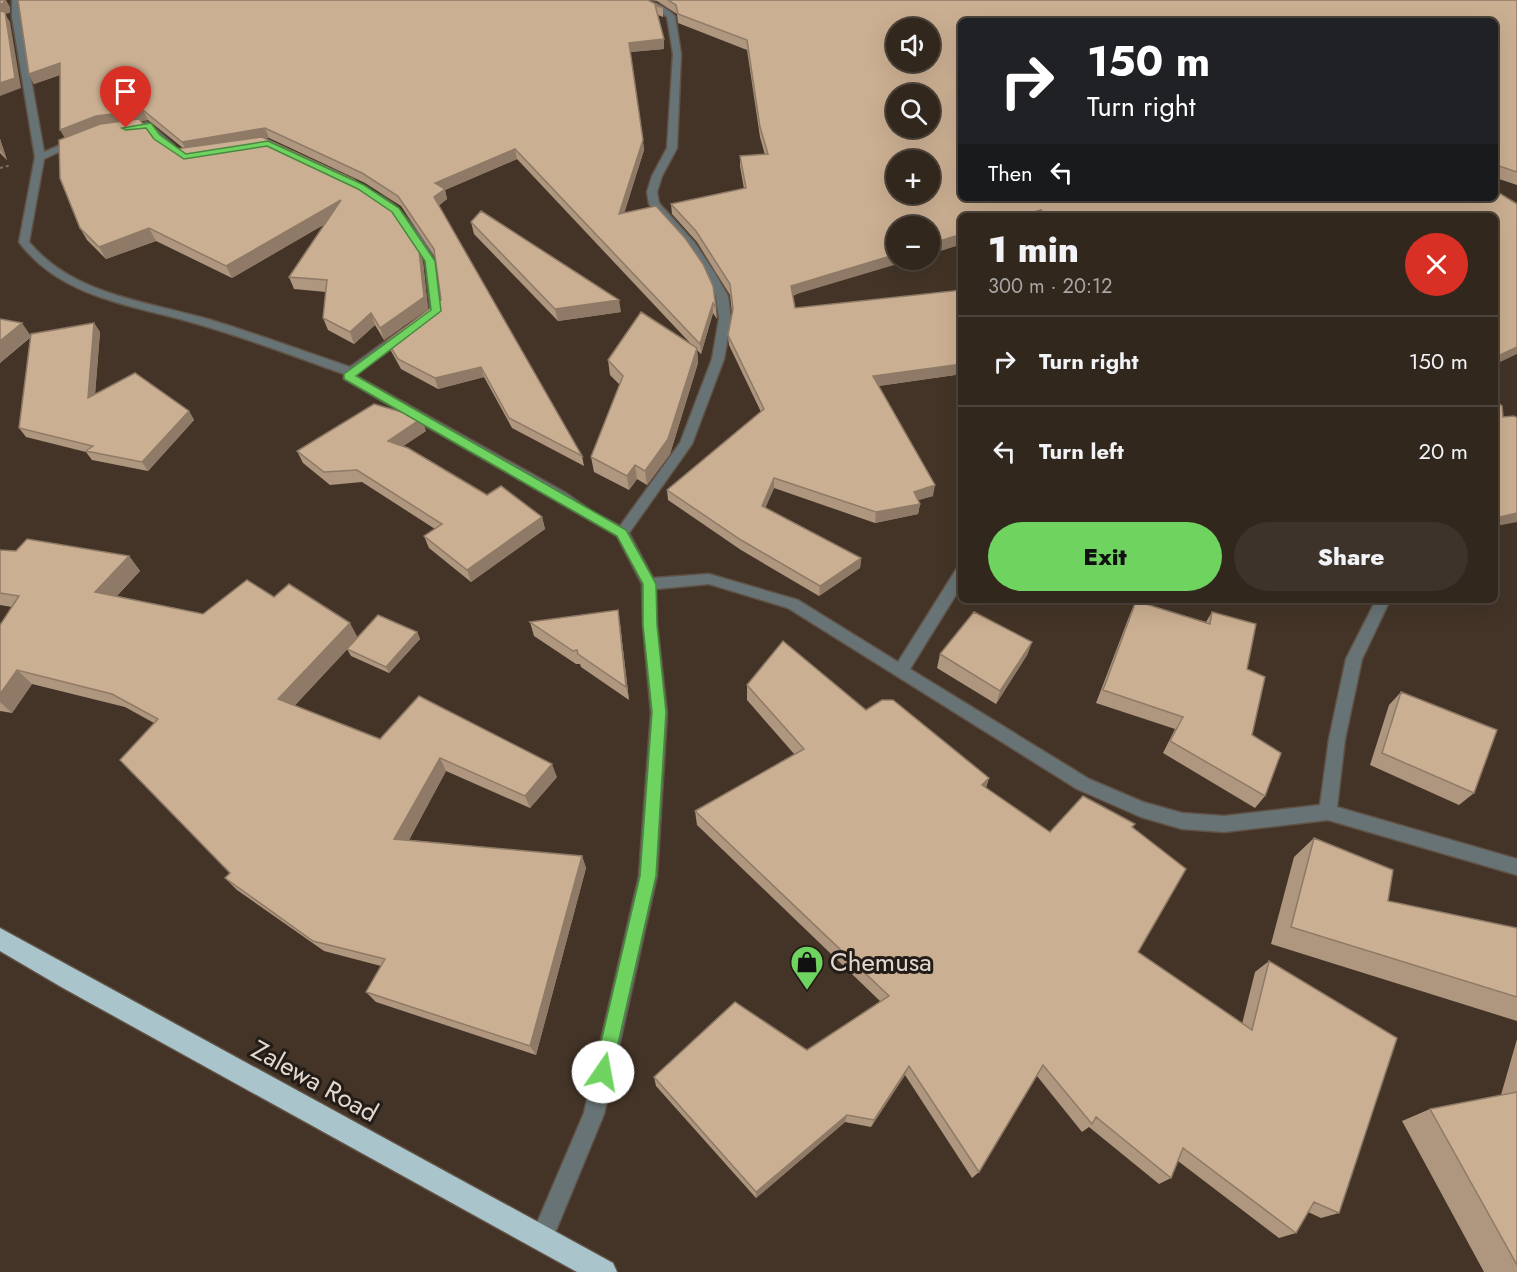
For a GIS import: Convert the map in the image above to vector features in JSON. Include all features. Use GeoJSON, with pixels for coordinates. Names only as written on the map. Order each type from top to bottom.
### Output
{"type":"FeatureCollection","features":[{"type":"Feature","properties":{"kind":"highway","name":"Zalewa Road"},"geometry":{"type":"LineString","coordinates":[[0,939],[604,1272]]}},
{"type":"Feature","properties":{"kind":"street"},"geometry":{"type":"LineString","coordinates":[[16,0],[12,18],[40,157],[24,242],[40,264],[95,292],[204,322],[351,372]]}},
{"type":"Feature","properties":{"kind":"street"},"geometry":{"type":"LineString","coordinates":[[622,533],[686,444],[718,359],[725,319],[722,296],[710,273],[691,245],[654,204],[652,192],[657,176],[672,148],[676,54],[671,16],[657,6],[637,0]]}},
{"type":"Feature","properties":{"kind":"street"},"geometry":{"type":"LineString","coordinates":[[115,129],[148,125],[157,137],[184,157]]}},
{"type":"Feature","properties":{"kind":"street"},"geometry":{"type":"LineString","coordinates":[[40,157],[83,139]]}},
{"type":"Feature","properties":{"kind":"street"},"geometry":{"type":"LineString","coordinates":[[361,187],[396,210],[430,261],[436,311],[348,376],[622,533],[649,584],[650,625],[659,712],[648,876],[594,1114],[542,1237]]}},
{"type":"Feature","properties":{"kind":"street"},"geometry":{"type":"LineString","coordinates":[[902,669],[958,578]]}},
{"type":"Feature","properties":{"kind":"street"},"geometry":{"type":"LineString","coordinates":[[649,584],[709,579],[793,604],[902,669],[1083,784],[1141,809],[1182,821],[1224,825],[1328,812],[1517,867]]}},
{"type":"Feature","properties":{"kind":"street"},"geometry":{"type":"LineString","coordinates":[[1328,812],[1337,739],[1350,690],[1354,658],[1382,603]]}},
{"type":"Feature","properties":{"kind":"building"},"geometry":{"type":"Polygon","coordinates":[[[18,0],[648,0],[663,8],[655,5],[664,39],[629,43],[643,140],[619,214],[656,206],[685,238],[703,264],[713,286],[716,308],[713,303],[700,344],[515,149],[435,183],[445,189],[434,197],[582,456],[509,418],[481,367],[435,378],[398,359],[387,341],[441,300],[434,249],[398,196],[362,173],[265,128],[182,142],[143,110],[96,116],[60,130],[60,63],[29,74],[18,0]]]}},
{"type":"Feature","properties":{"kind":"building"},"geometry":{"type":"Polygon","coordinates":[[[668,0],[1517,0],[1517,172],[1498,166],[1498,18],[958,18],[958,201],[1498,201],[1498,192],[1517,204],[1517,347],[1498,356],[1498,213],[1043,213],[1041,210],[1031,213],[958,213],[958,235],[940,241],[940,216],[886,216],[886,257],[791,286],[795,308],[958,290],[958,365],[873,376],[935,485],[914,492],[920,504],[876,512],[774,478],[762,506],[861,558],[820,586],[741,540],[667,490],[764,409],[728,335],[733,309],[730,284],[696,231],[671,204],[746,188],[740,156],[768,154],[760,127],[747,40],[678,14],[676,5],[668,0]]]}},
{"type":"Feature","properties":{"kind":"building"},"geometry":{"type":"Polygon","coordinates":[[[0,11],[5,12],[15,78],[0,83],[0,11]]]}},
{"type":"Feature","properties":{"kind":"building"},"geometry":{"type":"Polygon","coordinates":[[[139,119],[147,129],[176,149],[262,137],[353,179],[387,202],[419,250],[424,297],[380,328],[371,313],[350,332],[323,318],[327,280],[289,277],[341,200],[226,266],[149,228],[99,247],[80,228],[60,178],[59,140],[100,124],[139,119]]]}},
{"type":"Feature","properties":{"kind":"building"},"geometry":{"type":"Polygon","coordinates":[[[481,211],[619,300],[555,309],[471,222],[481,211]]]}},
{"type":"Feature","properties":{"kind":"building"},"geometry":{"type":"Polygon","coordinates":[[[641,312],[697,348],[668,439],[645,471],[635,465],[627,476],[591,457],[623,376],[608,360],[641,312]]]}},
{"type":"Feature","properties":{"kind":"building"},"geometry":{"type":"Polygon","coordinates":[[[0,319],[22,323],[0,341],[0,319]]]}},
{"type":"Feature","properties":{"kind":"building"},"geometry":{"type":"Polygon","coordinates":[[[94,323],[88,398],[135,373],[189,411],[142,462],[86,451],[93,446],[19,428],[31,334],[94,323]]]}},
{"type":"Feature","properties":{"kind":"building"},"geometry":{"type":"Polygon","coordinates":[[[1498,403],[1502,406],[1503,417],[1517,418],[1517,513],[1498,518],[1498,403]]]}},
{"type":"Feature","properties":{"kind":"building"},"geometry":{"type":"Polygon","coordinates":[[[374,404],[422,418],[388,441],[408,448],[487,495],[501,486],[542,517],[467,570],[424,536],[442,524],[357,470],[324,472],[297,451],[374,404]]]}},
{"type":"Feature","properties":{"kind":"building"},"geometry":{"type":"Polygon","coordinates":[[[27,539],[129,556],[95,592],[203,614],[247,580],[274,597],[289,584],[350,623],[278,699],[380,739],[419,696],[552,764],[525,796],[440,758],[394,839],[582,856],[530,1046],[366,992],[385,959],[313,941],[225,878],[230,873],[120,760],[158,719],[112,694],[17,670],[0,694],[0,625],[19,596],[0,593],[0,550],[16,551],[27,539]]]}},
{"type":"Feature","properties":{"kind":"building"},"geometry":{"type":"Polygon","coordinates":[[[1135,603],[1142,603],[1210,624],[1212,612],[1256,624],[1247,669],[1265,677],[1252,735],[1281,753],[1265,796],[1170,741],[1183,717],[1103,690],[1135,603]]]}},
{"type":"Feature","properties":{"kind":"building"},"geometry":{"type":"Polygon","coordinates":[[[618,610],[626,687],[578,654],[577,650],[573,651],[530,622],[618,610]]]}},
{"type":"Feature","properties":{"kind":"building"},"geometry":{"type":"Polygon","coordinates":[[[974,612],[1032,642],[1000,691],[940,654],[974,612]]]}},
{"type":"Feature","properties":{"kind":"building"},"geometry":{"type":"Polygon","coordinates":[[[378,615],[417,632],[386,667],[347,649],[378,615]]]}},
{"type":"Feature","properties":{"kind":"building"},"geometry":{"type":"Polygon","coordinates":[[[783,641],[866,710],[882,700],[893,700],[989,778],[982,785],[1050,832],[1083,796],[1135,824],[1132,827],[1186,869],[1138,952],[1252,1030],[1269,961],[1397,1038],[1339,1213],[1314,1202],[1296,1233],[1183,1148],[1171,1178],[1096,1117],[1092,1124],[1043,1065],[979,1172],[909,1066],[874,1120],[847,1115],[756,1192],[654,1077],[735,1002],[807,1050],[889,996],[695,811],[804,749],[747,685],[783,641]]]}},
{"type":"Feature","properties":{"kind":"building"},"geometry":{"type":"Polygon","coordinates":[[[1401,692],[1497,730],[1474,793],[1382,753],[1401,692]]]}},
{"type":"Feature","properties":{"kind":"building"},"geometry":{"type":"Polygon","coordinates":[[[1314,838],[1393,870],[1388,901],[1517,928],[1517,997],[1291,927],[1314,838]]]}},
{"type":"Feature","properties":{"kind":"building"},"geometry":{"type":"Polygon","coordinates":[[[1517,1092],[1517,1265],[1430,1109],[1517,1092]]]}},
{"type":"Feature","properties":{"kind":"place","name":"Chemusa"},"geometry":{"type":"Point","coordinates":[807,991]}},
{"type":"Feature","properties":{"kind":"route"},"geometry":{"type":"LineString","coordinates":[[126,128],[148,125],[157,137],[184,157],[268,143],[361,187],[396,210],[430,261],[436,311],[348,376],[622,533],[649,584],[650,625],[659,712],[648,876],[603,1072]]}}]}
